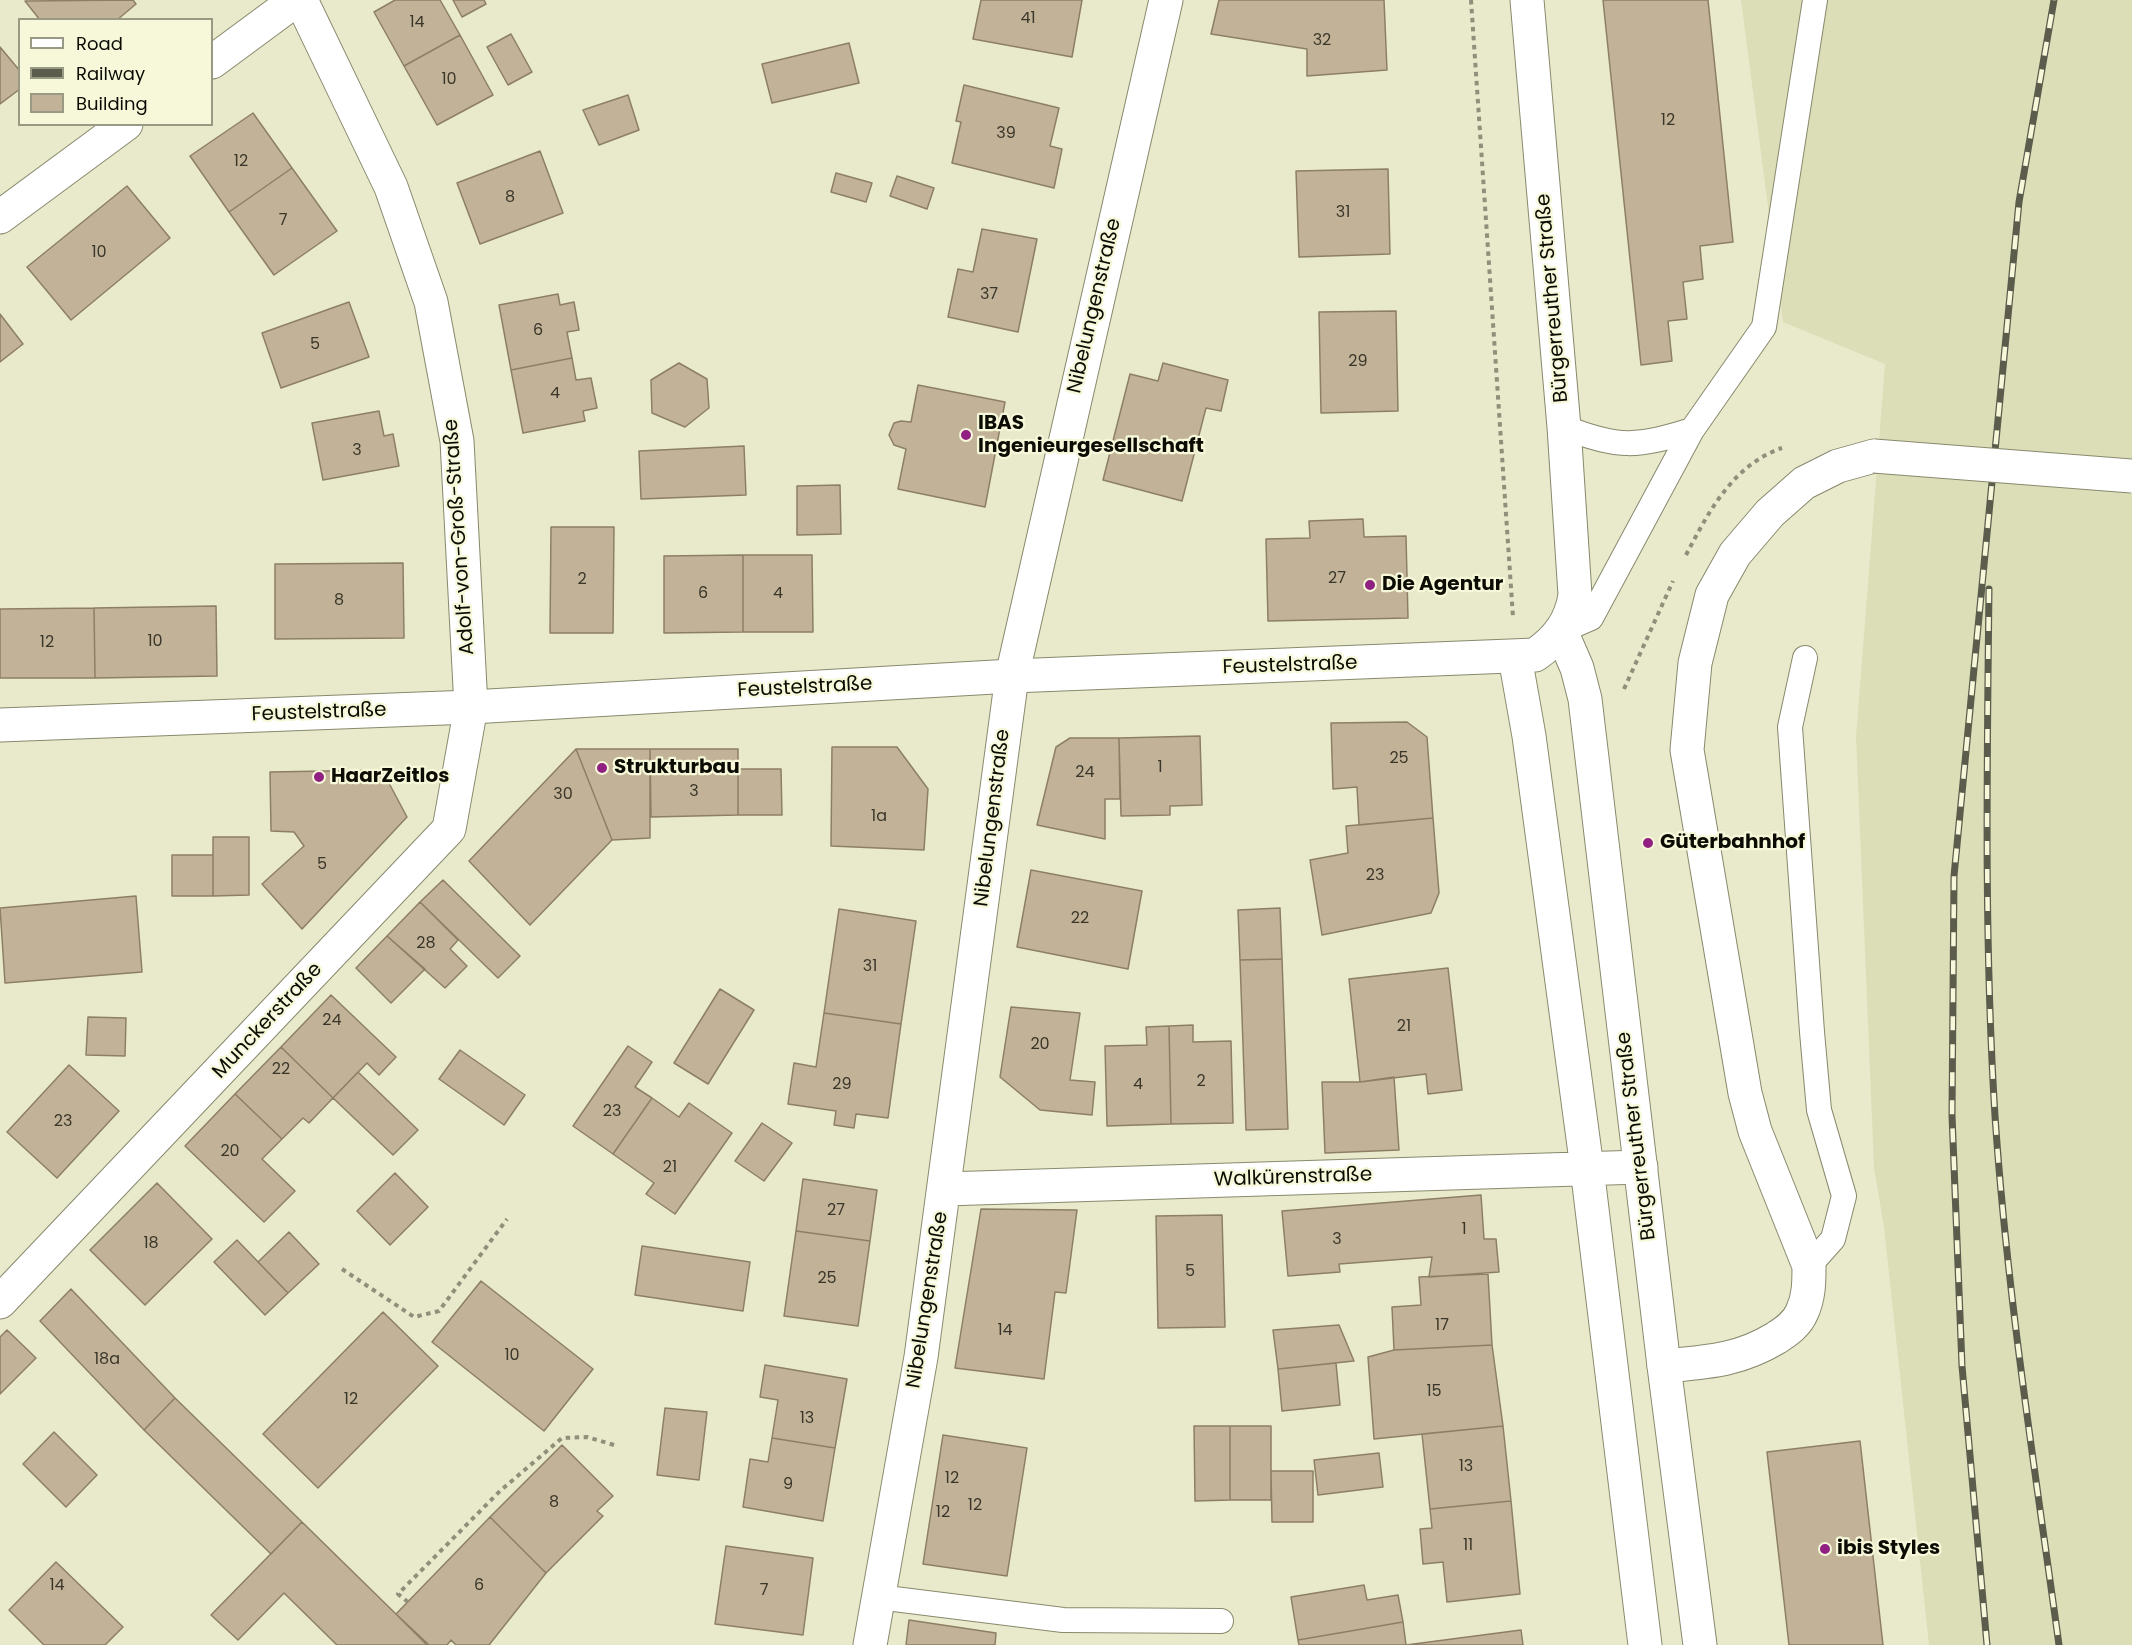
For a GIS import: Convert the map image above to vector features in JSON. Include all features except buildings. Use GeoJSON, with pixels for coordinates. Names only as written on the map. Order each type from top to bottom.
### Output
{"type":"FeatureCollection","features":[{"type":"Feature","properties":{"kind":"street"},"geometry":{"type":"LineString","coordinates":[[213,61],[296,0]]}},
{"type":"Feature","properties":{"kind":"street","name":"Adolf-von-Groß-Straße"},"geometry":{"type":"LineString","coordinates":[[301,0],[391,187],[431,302],[458,441],[471,707]]}},
{"type":"Feature","properties":{"kind":"street","name":"Nibelungenstraße"},"geometry":{"type":"LineString","coordinates":[[870,1645],[921,1357],[1012,676],[1166,0]]}},
{"type":"Feature","properties":{"kind":"street","name":"Bürgerreuther Straße"},"geometry":{"type":"LineString","coordinates":[[1527,0],[1564,427],[1575,595]]}},
{"type":"Feature","properties":{"kind":"street"},"geometry":{"type":"LineString","coordinates":[[0,217],[123,126]]}},
{"type":"Feature","properties":{"kind":"street"},"geometry":{"type":"LineString","coordinates":[[1664,1366],[1719,1361],[1753,1352],[1795,1325],[1802,1312],[1809,1289],[1809,1266],[1755,1131],[1745,1093],[1687,750],[1695,663],[1712,595],[1735,554],[1770,513],[1804,483],[1838,466],[1875,456],[2132,476]]}},
{"type":"Feature","properties":{"kind":"street","name":"Feustelstraße"},"geometry":{"type":"LineString","coordinates":[[0,725],[471,707],[1012,676],[1515,657],[1535,655],[1561,631],[1573,610],[1575,595]]}},
{"type":"Feature","properties":{"kind":"street","name":"Bürgerreuther Straße"},"geometry":{"type":"LineString","coordinates":[[1561,631],[1577,668],[1585,699],[1664,1366],[1700,1645]]}},
{"type":"Feature","properties":{"kind":"street"},"geometry":{"type":"LineString","coordinates":[[1515,657],[1529,736],[1587,1168],[1645,1645]]}},
{"type":"Feature","properties":{"kind":"street","name":"Munckerstraße"},"geometry":{"type":"LineString","coordinates":[[0,1302],[449,829],[471,707]]}},
{"type":"Feature","properties":{"kind":"street","name":"Walkürenstraße"},"geometry":{"type":"LineString","coordinates":[[945,1189],[1641,1167]]}},
{"type":"Feature","properties":{"kind":"lane"},"geometry":{"type":"LineString","coordinates":[[1561,631],[1591,618],[1692,430],[1764,327],[1815,0]]}},
{"type":"Feature","properties":{"kind":"lane"},"geometry":{"type":"LineString","coordinates":[[1564,427],[1587,436],[1620,444],[1648,444],[1692,430]]}},
{"type":"Feature","properties":{"kind":"lane"},"geometry":{"type":"LineString","coordinates":[[1805,658],[1790,727],[1812,1032],[1819,1110],[1844,1196],[1833,1239],[1809,1266]]}},
{"type":"Feature","properties":{"kind":"lane"},"geometry":{"type":"LineString","coordinates":[[878,1598],[1063,1620],[1221,1621]]}},
{"type":"Feature","properties":{"kind":"path"},"geometry":{"type":"LineString","coordinates":[[1471,0],[1515,657]]}},
{"type":"Feature","properties":{"kind":"path"},"geometry":{"type":"LineString","coordinates":[[342,1269],[414,1317],[438,1311],[507,1219]]}},
{"type":"Feature","properties":{"kind":"path"},"geometry":{"type":"LineString","coordinates":[[408,1602],[398,1594],[500,1491],[562,1438],[587,1437],[614,1445]]}},
{"type":"Feature","properties":{"kind":"shaded area"},"geometry":{"type":"Polygon","coordinates":[[[1741,0],[2132,0],[2132,1645],[1929,1645],[1884,1227],[1874,1168],[1856,737],[1885,364],[1783,322],[1741,0]]]}},
{"type":"Feature","properties":{"kind":"railway"},"geometry":{"type":"LineString","coordinates":[[1987,1645],[1962,1366],[1952,1115],[1954,876],[2019,202],[2054,0]]}},
{"type":"Feature","properties":{"kind":"railway"},"geometry":{"type":"LineString","coordinates":[[1989,589],[1988,919],[1995,1116],[2014,1315],[2059,1645]]}},
{"type":"Feature","properties":{"kind":"place","name":"IBAS Ingenieurgesellschaft"},"geometry":{"type":"Point","coordinates":[966,435]}},
{"type":"Feature","properties":{"kind":"place","name":"Die Agentur"},"geometry":{"type":"Point","coordinates":[1370,585]}},
{"type":"Feature","properties":{"kind":"place","name":"Strukturbau"},"geometry":{"type":"Point","coordinates":[602,768]}},
{"type":"Feature","properties":{"kind":"place","name":"HaarZeitlos"},"geometry":{"type":"Point","coordinates":[319,777]}},
{"type":"Feature","properties":{"kind":"place","name":"Güterbahnhof"},"geometry":{"type":"Point","coordinates":[1648,843]}},
{"type":"Feature","properties":{"kind":"place","name":"ibis Styles"},"geometry":{"type":"Point","coordinates":[1825,1549]}}]}
